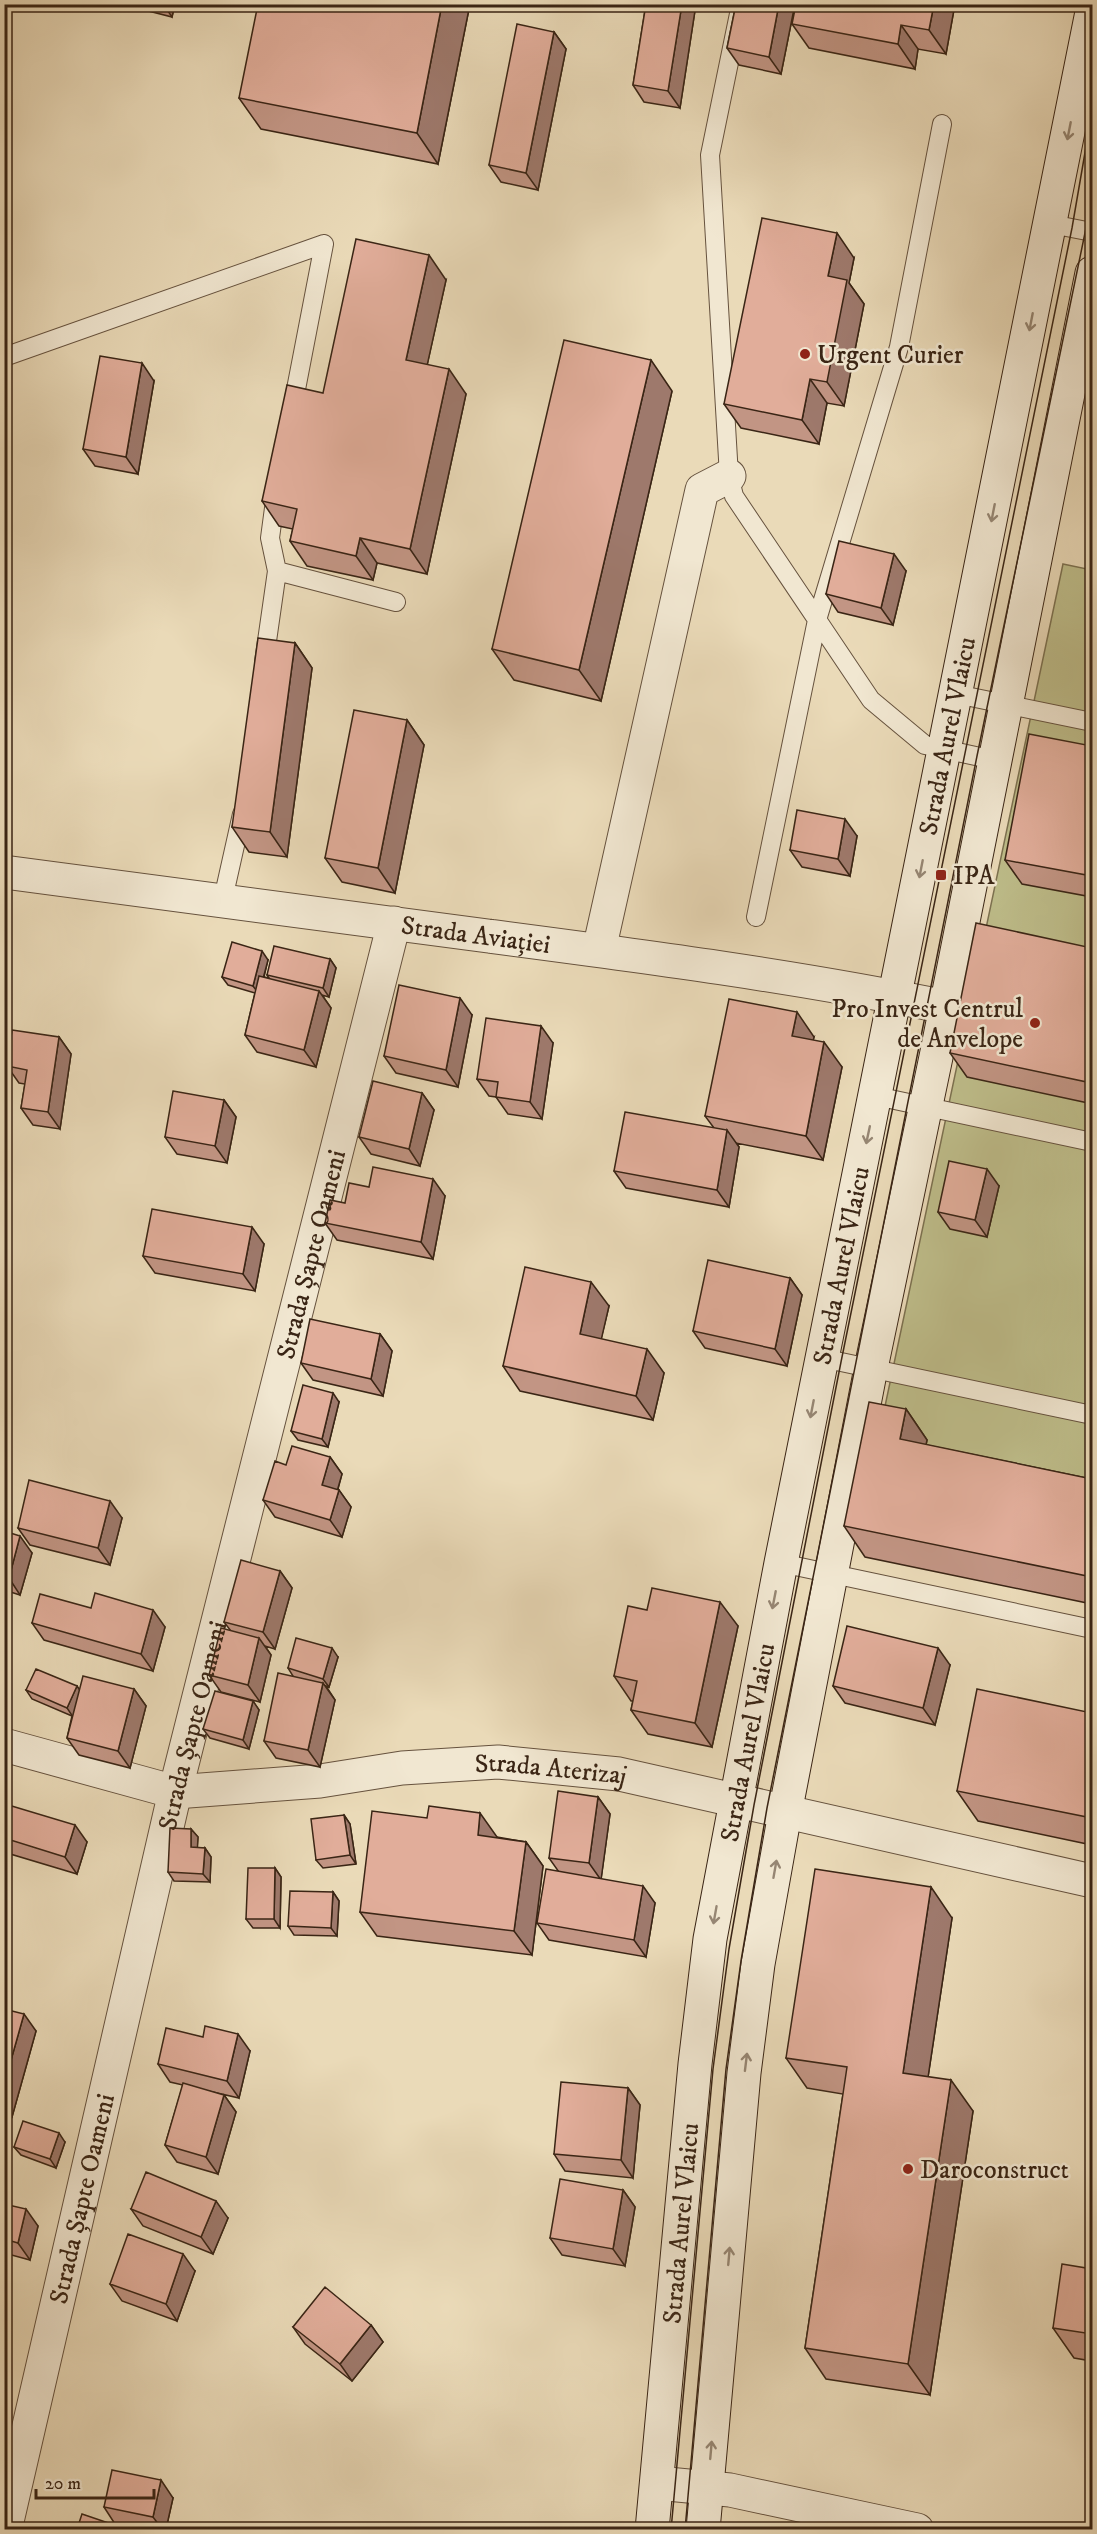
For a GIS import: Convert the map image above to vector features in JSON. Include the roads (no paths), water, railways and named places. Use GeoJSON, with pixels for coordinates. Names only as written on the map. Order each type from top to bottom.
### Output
{"type":"FeatureCollection","features":[{"type":"Feature","properties":{"kind":"main road","name":"Strada Aurel Vlaicu"},"geometry":{"type":"LineString","coordinates":[[652,2529],[695,2064],[710,1939],[781,1563],[1089,44],[1092,12]]}},
{"type":"Feature","properties":{"kind":"main road","name":"Strada Aurel Vlaicu"},"geometry":{"type":"LineString","coordinates":[[703,2529],[744,2073],[758,1964],[871,1368],[946,1007],[1092,273]]}},
{"type":"Feature","properties":{"kind":"main road"},"geometry":{"type":"LineString","coordinates":[[599,950],[702,490],[729,476]]}},
{"type":"Feature","properties":{"kind":"main road","name":"Strada Aviației"},"geometry":{"type":"LineString","coordinates":[[4,872],[599,950],[897,996],[946,1007]]}},
{"type":"Feature","properties":{"kind":"main road","name":"Strada Șapte Oameni"},"geometry":{"type":"LineString","coordinates":[[5,2529],[175,1792],[394,923]]}},
{"type":"Feature","properties":{"kind":"main road","name":"Strada Aterizaj"},"geometry":{"type":"LineString","coordinates":[[4,1745],[175,1792],[320,1781],[402,1768],[498,1762],[619,1774],[1092,1881]]}},
{"type":"Feature","properties":{"kind":"main road"},"geometry":{"type":"LineString","coordinates":[[657,2483],[730,2490],[917,2529]]}},
{"type":"Feature","properties":{"kind":"lane"},"geometry":{"type":"LineString","coordinates":[[741,4],[710,155],[729,476],[734,496],[871,700],[925,745],[994,760]]}},
{"type":"Feature","properties":{"kind":"lane"},"geometry":{"type":"LineString","coordinates":[[756,917],[818,620],[898,347],[942,124]]}},
{"type":"Feature","properties":{"kind":"lane"},"geometry":{"type":"LineString","coordinates":[[1051,224],[1092,232]]}},
{"type":"Feature","properties":{"kind":"lane"},"geometry":{"type":"LineString","coordinates":[[4,357],[324,244],[289,425]]}},
{"type":"Feature","properties":{"kind":"lane"},"geometry":{"type":"LineString","coordinates":[[262,675],[277,571],[270,538],[271,516],[280,470]]}},
{"type":"Feature","properties":{"kind":"lane"},"geometry":{"type":"LineString","coordinates":[[277,571],[396,602]]}},
{"type":"Feature","properties":{"kind":"lane"},"geometry":{"type":"LineString","coordinates":[[956,694],[1092,722]]}},
{"type":"Feature","properties":{"kind":"lane"},"geometry":{"type":"LineString","coordinates":[[223,899],[240,826],[245,791]]}},
{"type":"Feature","properties":{"kind":"lane"},"geometry":{"type":"LineString","coordinates":[[876,1096],[1092,1142]]}},
{"type":"Feature","properties":{"kind":"lane"},"geometry":{"type":"LineString","coordinates":[[822,1358],[1092,1415]]}},
{"type":"Feature","properties":{"kind":"lane"},"geometry":{"type":"LineString","coordinates":[[781,1563],[1092,1629]]}},
{"type":"Feature","properties":{"kind":"tram line"},"geometry":{"type":"LineString","coordinates":[[671,2530],[713,2069],[729,1949],[754,1805],[841,1362],[1072,228],[1092,112]]}},
{"type":"Feature","properties":{"kind":"tram line"},"geometry":{"type":"LineString","coordinates":[[685,2530],[726,2069],[741,1961],[767,1808],[977,756],[1092,199]]}},
{"type":"Feature","properties":{"kind":"place","name":"Urgent Curier"},"geometry":{"type":"Point","coordinates":[805,354]}},
{"type":"Feature","properties":{"kind":"place","name":"IPA"},"geometry":{"type":"Point","coordinates":[941,875]}},
{"type":"Feature","properties":{"kind":"place","name":"Pro Invest Centrul de Anvelope"},"geometry":{"type":"Point","coordinates":[1035,1023]}},
{"type":"Feature","properties":{"kind":"place","name":"Daroconstruct"},"geometry":{"type":"Point","coordinates":[908,2169]}}]}
